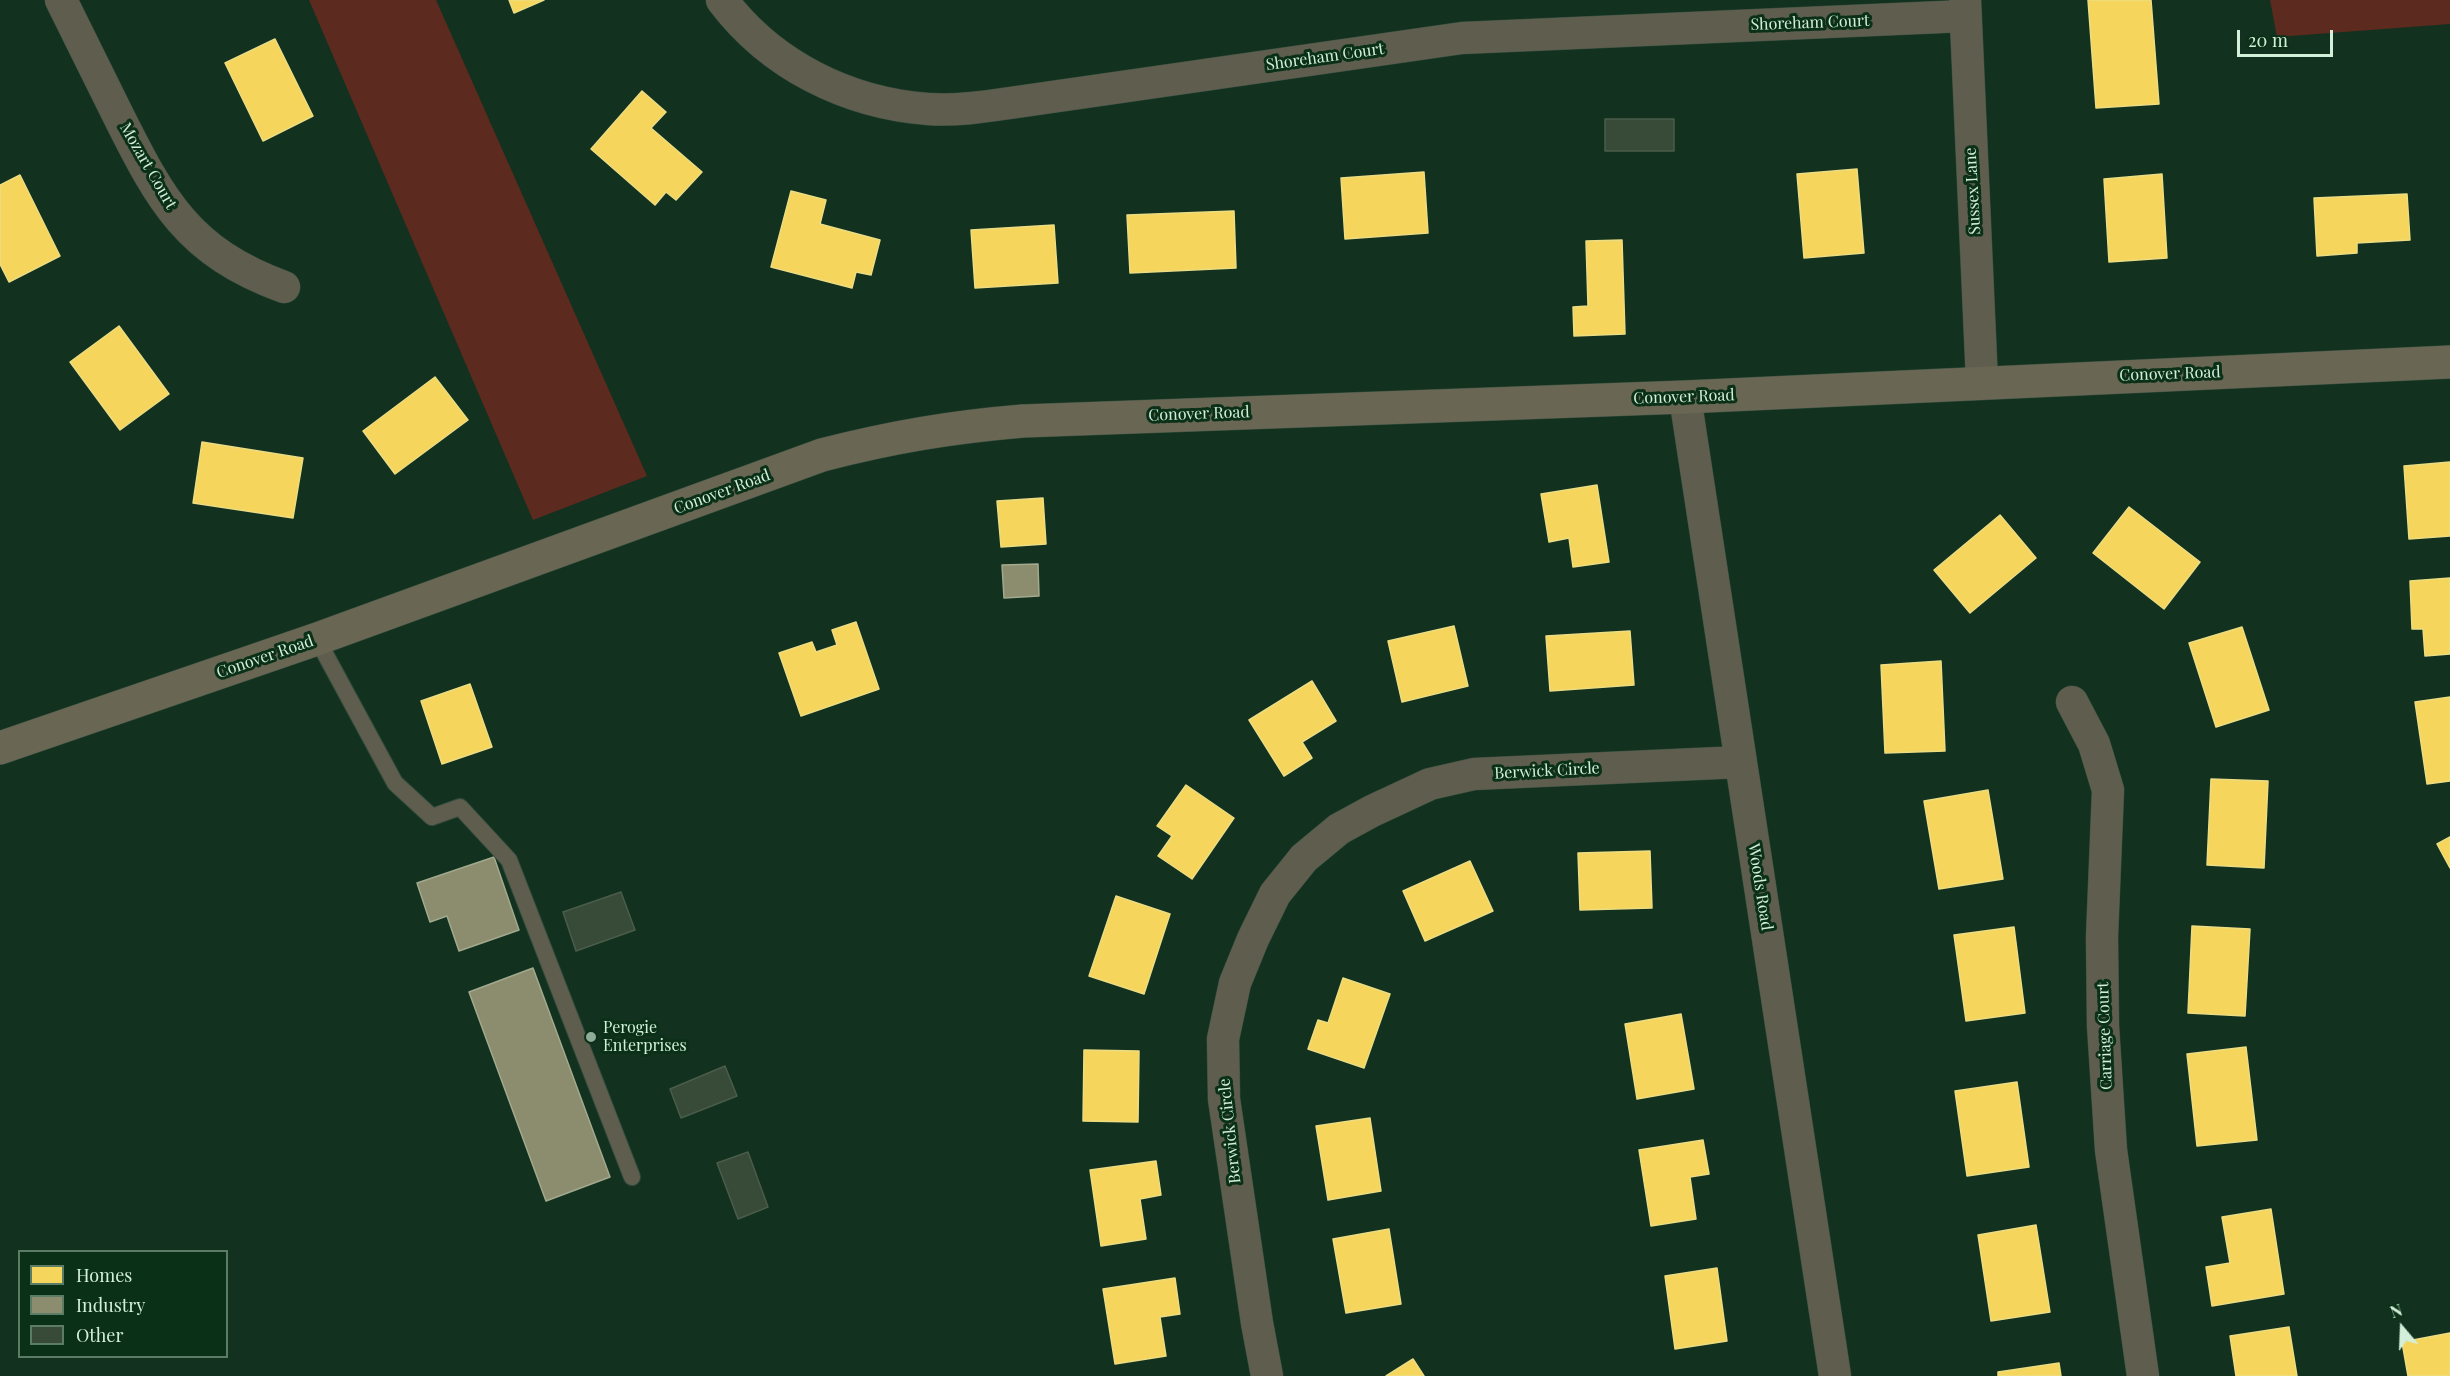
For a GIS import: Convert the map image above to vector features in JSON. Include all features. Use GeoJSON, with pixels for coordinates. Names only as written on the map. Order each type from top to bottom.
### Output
{"type":"FeatureCollection","features":[{"type":"Feature","properties":{"kind":"street","name":"Mozart Court"},"geometry":{"type":"LineString","coordinates":[[60,0],[134,147],[164,199],[182,222],[211,249],[251,275],[284,287]]}},
{"type":"Feature","properties":{"kind":"street","name":"Shoreham Court"},"geometry":{"type":"LineString","coordinates":[[722,0],[753,36],[778,57],[812,76],[853,94],[890,104],[929,109],[967,109],[1462,38],[1965,8]]}},
{"type":"Feature","properties":{"kind":"street","name":"Sussex Lane"},"geometry":{"type":"LineString","coordinates":[[1965,8],[1982,382]]}},
{"type":"Feature","properties":{"kind":"street","name":"Conover Road"},"geometry":{"type":"LineString","coordinates":[[0,748],[317,639],[822,455],[888,438],[955,427],[1023,421],[1685,397],[2450,362]]}},
{"type":"Feature","properties":{"kind":"street","name":"Woods Road"},"geometry":{"type":"LineString","coordinates":[[1685,397],[1835,1376]]}},
{"type":"Feature","properties":{"kind":"street","name":"Carriage Court"},"geometry":{"type":"LineString","coordinates":[[2072,702],[2094,744],[2108,790],[2102,938],[2103,1026],[2111,1150],[2143,1376]]}},
{"type":"Feature","properties":{"kind":"street","name":"Berwick Circle"},"geometry":{"type":"LineString","coordinates":[[1267,1376],[1224,1099],[1223,1039],[1235,984],[1253,939],[1275,894],[1304,858],[1339,829],[1430,784],[1474,774],[1741,762]]}},
{"type":"Feature","properties":{"kind":"lane"},"geometry":{"type":"LineString","coordinates":[[317,639],[395,783],[432,817],[460,807],[509,860],[632,1177]]}},
{"type":"Feature","properties":{"kind":"shaded area"},"geometry":{"type":"Polygon","coordinates":[[[309,0],[436,0],[647,476],[533,520],[309,0]]]}},
{"type":"Feature","properties":{"kind":"shaded area"},"geometry":{"type":"Polygon","coordinates":[[[2270,0],[2450,0],[2450,24],[2277,37],[2270,0]]]}},
{"type":"Feature","properties":{"kind":"building: Homes"},"geometry":{"type":"Polygon","coordinates":[[[509,0],[544,0],[514,13],[509,0]]]}},
{"type":"Feature","properties":{"kind":"building: Homes"},"geometry":{"type":"Polygon","coordinates":[[[2088,0],[2151,0],[2159,104],[2096,108],[2088,0]]]}},
{"type":"Feature","properties":{"kind":"building: Homes"},"geometry":{"type":"Polygon","coordinates":[[[275,39],[313,116],[263,141],[225,63],[275,39]]]}},
{"type":"Feature","properties":{"kind":"building: Homes"},"geometry":{"type":"Polygon","coordinates":[[[642,91],[666,112],[651,128],[702,172],[676,200],[666,192],[655,205],[591,149],[642,91]]]}},
{"type":"Feature","properties":{"kind":"building: Homes"},"geometry":{"type":"Polygon","coordinates":[[[1857,169],[1864,253],[1804,258],[1797,174],[1857,169]]]}},
{"type":"Feature","properties":{"kind":"building: Homes"},"geometry":{"type":"Polygon","coordinates":[[[1424,172],[1428,233],[1345,239],[1341,178],[1424,172]]]}},
{"type":"Feature","properties":{"kind":"building: Homes"},"geometry":{"type":"Polygon","coordinates":[[[2162,174],[2167,258],[2109,262],[2104,179],[2162,174]]]}},
{"type":"Feature","properties":{"kind":"building: Homes"},"geometry":{"type":"Polygon","coordinates":[[[20,175],[60,256],[9,282],[0,264],[0,185],[20,175]]]}},
{"type":"Feature","properties":{"kind":"building: Homes"},"geometry":{"type":"Polygon","coordinates":[[[791,191],[826,200],[820,224],[880,240],[871,275],[856,272],[852,288],[771,267],[791,191]]]}},
{"type":"Feature","properties":{"kind":"building: Homes"},"geometry":{"type":"Polygon","coordinates":[[[2407,194],[2410,240],[2357,243],[2357,253],[2317,256],[2314,198],[2407,194]]]}},
{"type":"Feature","properties":{"kind":"building: Homes"},"geometry":{"type":"Polygon","coordinates":[[[1234,211],[1236,268],[1130,273],[1127,215],[1234,211]]]}},
{"type":"Feature","properties":{"kind":"building: Homes"},"geometry":{"type":"Polygon","coordinates":[[[1054,225],[1058,283],[975,288],[971,230],[1054,225]]]}},
{"type":"Feature","properties":{"kind":"building: Homes"},"geometry":{"type":"Polygon","coordinates":[[[1622,240],[1625,334],[1574,336],[1573,307],[1588,306],[1586,241],[1622,240]]]}},
{"type":"Feature","properties":{"kind":"building: Homes"},"geometry":{"type":"Polygon","coordinates":[[[119,326],[169,394],[120,430],[70,362],[119,326]]]}},
{"type":"Feature","properties":{"kind":"building: Homes"},"geometry":{"type":"Polygon","coordinates":[[[435,377],[468,420],[395,474],[363,431],[435,377]]]}},
{"type":"Feature","properties":{"kind":"building: Homes"},"geometry":{"type":"Polygon","coordinates":[[[202,442],[303,458],[293,518],[193,503],[202,442]]]}},
{"type":"Feature","properties":{"kind":"building: Homes"},"geometry":{"type":"Polygon","coordinates":[[[2450,462],[2450,536],[2409,539],[2404,466],[2450,462]]]}},
{"type":"Feature","properties":{"kind":"building: Homes"},"geometry":{"type":"Polygon","coordinates":[[[1597,485],[1609,562],[1573,567],[1569,538],[1549,542],[1541,494],[1597,485]]]}},
{"type":"Feature","properties":{"kind":"building: Homes"},"geometry":{"type":"Polygon","coordinates":[[[1043,498],[1046,544],[1001,547],[997,501],[1043,498]]]}},
{"type":"Feature","properties":{"kind":"building: Homes"},"geometry":{"type":"Polygon","coordinates":[[[2129,507],[2200,562],[2164,609],[2093,553],[2129,507]]]}},
{"type":"Feature","properties":{"kind":"building: Homes"},"geometry":{"type":"Polygon","coordinates":[[[2000,515],[2036,558],[1970,613],[1934,570],[2000,515]]]}},
{"type":"Feature","properties":{"kind":"building: Homes"},"geometry":{"type":"Polygon","coordinates":[[[2450,578],[2450,654],[2425,656],[2423,629],[2412,629],[2410,581],[2450,578]]]}},
{"type":"Feature","properties":{"kind":"building: Homes"},"geometry":{"type":"Polygon","coordinates":[[[856,622],[879,689],[801,716],[779,653],[812,642],[816,652],[837,645],[832,630],[856,622]]]}},
{"type":"Feature","properties":{"kind":"building: Homes"},"geometry":{"type":"Polygon","coordinates":[[[1454,626],[1468,686],[1402,702],[1388,641],[1454,626]]]}},
{"type":"Feature","properties":{"kind":"building: Homes"},"geometry":{"type":"Polygon","coordinates":[[[2242,627],[2269,710],[2216,727],[2189,643],[2242,627]]]}},
{"type":"Feature","properties":{"kind":"building: Homes"},"geometry":{"type":"Polygon","coordinates":[[[1630,631],[1634,685],[1550,691],[1546,636],[1630,631]]]}},
{"type":"Feature","properties":{"kind":"building: Homes"},"geometry":{"type":"Polygon","coordinates":[[[1941,661],[1945,751],[1885,753],[1881,665],[1941,661]]]}},
{"type":"Feature","properties":{"kind":"building: Homes"},"geometry":{"type":"Polygon","coordinates":[[[1312,681],[1336,721],[1302,742],[1312,758],[1284,776],[1249,720],[1312,681]]]}},
{"type":"Feature","properties":{"kind":"building: Homes"},"geometry":{"type":"Polygon","coordinates":[[[470,684],[492,747],[442,764],[421,701],[470,684]]]}},
{"type":"Feature","properties":{"kind":"building: Homes"},"geometry":{"type":"Polygon","coordinates":[[[2450,697],[2450,781],[2427,784],[2415,702],[2450,697]]]}},
{"type":"Feature","properties":{"kind":"building: Homes"},"geometry":{"type":"Polygon","coordinates":[[[2211,779],[2268,781],[2264,868],[2207,865],[2211,779]]]}},
{"type":"Feature","properties":{"kind":"building: Homes"},"geometry":{"type":"Polygon","coordinates":[[[1186,785],[1234,818],[1192,879],[1158,856],[1172,836],[1157,826],[1186,785]]]}},
{"type":"Feature","properties":{"kind":"building: Homes"},"geometry":{"type":"Polygon","coordinates":[[[1988,790],[2003,879],[1939,889],[1924,801],[1988,790]]]}},
{"type":"Feature","properties":{"kind":"building: Homes"},"geometry":{"type":"Polygon","coordinates":[[[2450,837],[2450,868],[2437,844],[2450,837]]]}},
{"type":"Feature","properties":{"kind":"building: Homes"},"geometry":{"type":"Polygon","coordinates":[[[1650,851],[1652,908],[1580,910],[1578,853],[1650,851]]]}},
{"type":"Feature","properties":{"kind":"building: Homes"},"geometry":{"type":"Polygon","coordinates":[[[1470,861],[1493,911],[1425,941],[1403,891],[1470,861]]]}},
{"type":"Feature","properties":{"kind":"building: Homes"},"geometry":{"type":"Polygon","coordinates":[[[1116,896],[1170,914],[1144,994],[1089,976],[1116,896]]]}},
{"type":"Feature","properties":{"kind":"building: Homes"},"geometry":{"type":"Polygon","coordinates":[[[2192,926],[2250,929],[2245,1016],[2188,1013],[2192,926]]]}},
{"type":"Feature","properties":{"kind":"building: Homes"},"geometry":{"type":"Polygon","coordinates":[[[2014,927],[2025,1013],[1966,1021],[1954,935],[2014,927]]]}},
{"type":"Feature","properties":{"kind":"building: Homes"},"geometry":{"type":"Polygon","coordinates":[[[1343,978],[1390,994],[1364,1068],[1308,1049],[1318,1020],[1328,1023],[1343,978]]]}},
{"type":"Feature","properties":{"kind":"building: Homes"},"geometry":{"type":"Polygon","coordinates":[[[1681,1014],[1694,1089],[1637,1099],[1625,1024],[1681,1014]]]}},
{"type":"Feature","properties":{"kind":"building: Homes"},"geometry":{"type":"Polygon","coordinates":[[[2246,1047],[2257,1140],[2197,1146],[2187,1054],[2246,1047]]]}},
{"type":"Feature","properties":{"kind":"building: Homes"},"geometry":{"type":"Polygon","coordinates":[[[1084,1050],[1139,1051],[1138,1122],[1083,1121],[1084,1050]]]}},
{"type":"Feature","properties":{"kind":"building: Homes"},"geometry":{"type":"Polygon","coordinates":[[[2017,1082],[2029,1167],[1967,1176],[1955,1091],[2017,1082]]]}},
{"type":"Feature","properties":{"kind":"building: Homes"},"geometry":{"type":"Polygon","coordinates":[[[1370,1118],[1381,1191],[1328,1200],[1316,1126],[1370,1118]]]}},
{"type":"Feature","properties":{"kind":"building: Homes"},"geometry":{"type":"Polygon","coordinates":[[[1703,1140],[1709,1174],[1690,1177],[1696,1219],[1651,1226],[1639,1150],[1703,1140]]]}},
{"type":"Feature","properties":{"kind":"building: Homes"},"geometry":{"type":"Polygon","coordinates":[[[1156,1161],[1161,1195],[1140,1199],[1146,1239],[1101,1246],[1090,1170],[1156,1161]]]}},
{"type":"Feature","properties":{"kind":"building: Homes"},"geometry":{"type":"Polygon","coordinates":[[[2271,1209],[2284,1294],[2212,1306],[2206,1267],[2230,1263],[2222,1217],[2271,1209]]]}},
{"type":"Feature","properties":{"kind":"building: Homes"},"geometry":{"type":"Polygon","coordinates":[[[2036,1225],[2050,1312],[1991,1321],[1978,1235],[2036,1225]]]}},
{"type":"Feature","properties":{"kind":"building: Homes"},"geometry":{"type":"Polygon","coordinates":[[[1389,1229],[1401,1304],[1346,1313],[1333,1239],[1389,1229]]]}},
{"type":"Feature","properties":{"kind":"building: Homes"},"geometry":{"type":"Polygon","coordinates":[[[1717,1268],[1727,1341],[1675,1349],[1665,1276],[1717,1268]]]}},
{"type":"Feature","properties":{"kind":"building: Homes"},"geometry":{"type":"Polygon","coordinates":[[[1175,1278],[1180,1314],[1160,1317],[1166,1356],[1115,1364],[1103,1289],[1175,1278]]]}},
{"type":"Feature","properties":{"kind":"building: Homes"},"geometry":{"type":"Polygon","coordinates":[[[2289,1327],[2297,1376],[2236,1376],[2230,1336],[2289,1327]]]}},
{"type":"Feature","properties":{"kind":"building: Homes"},"geometry":{"type":"Polygon","coordinates":[[[2450,1333],[2450,1376],[2408,1376],[2402,1342],[2450,1333]]]}},
{"type":"Feature","properties":{"kind":"building: Homes"},"geometry":{"type":"Polygon","coordinates":[[[1413,1359],[1424,1376],[1386,1376],[1413,1359]]]}},
{"type":"Feature","properties":{"kind":"building: Homes"},"geometry":{"type":"Polygon","coordinates":[[[2059,1363],[2061,1376],[1998,1376],[1998,1372],[2059,1363]]]}},
{"type":"Feature","properties":{"kind":"building: Industry"},"geometry":{"type":"Polygon","coordinates":[[[1038,564],[1039,596],[1004,598],[1002,565],[1038,564]]]}},
{"type":"Feature","properties":{"kind":"building: Industry"},"geometry":{"type":"Polygon","coordinates":[[[494,857],[519,930],[459,951],[447,916],[430,922],[417,883],[494,857]]]}},
{"type":"Feature","properties":{"kind":"building: Industry"},"geometry":{"type":"Polygon","coordinates":[[[533,968],[610,1177],[546,1201],[469,992],[533,968]]]}},
{"type":"Feature","properties":{"kind":"building: Other"},"geometry":{"type":"Polygon","coordinates":[[[1605,119],[1674,119],[1674,151],[1605,151],[1605,119]]]}},
{"type":"Feature","properties":{"kind":"building: Other"},"geometry":{"type":"Polygon","coordinates":[[[621,892],[635,930],[576,951],[563,912],[621,892]]]}},
{"type":"Feature","properties":{"kind":"building: Other"},"geometry":{"type":"Polygon","coordinates":[[[725,1066],[737,1096],[681,1118],[670,1089],[725,1066]]]}},
{"type":"Feature","properties":{"kind":"building: Other"},"geometry":{"type":"Polygon","coordinates":[[[748,1152],[768,1207],[738,1219],[717,1163],[748,1152]]]}},
{"type":"Feature","properties":{"kind":"place","name":"Perogie Enterprises"},"geometry":{"type":"Point","coordinates":[591,1037]}}]}
